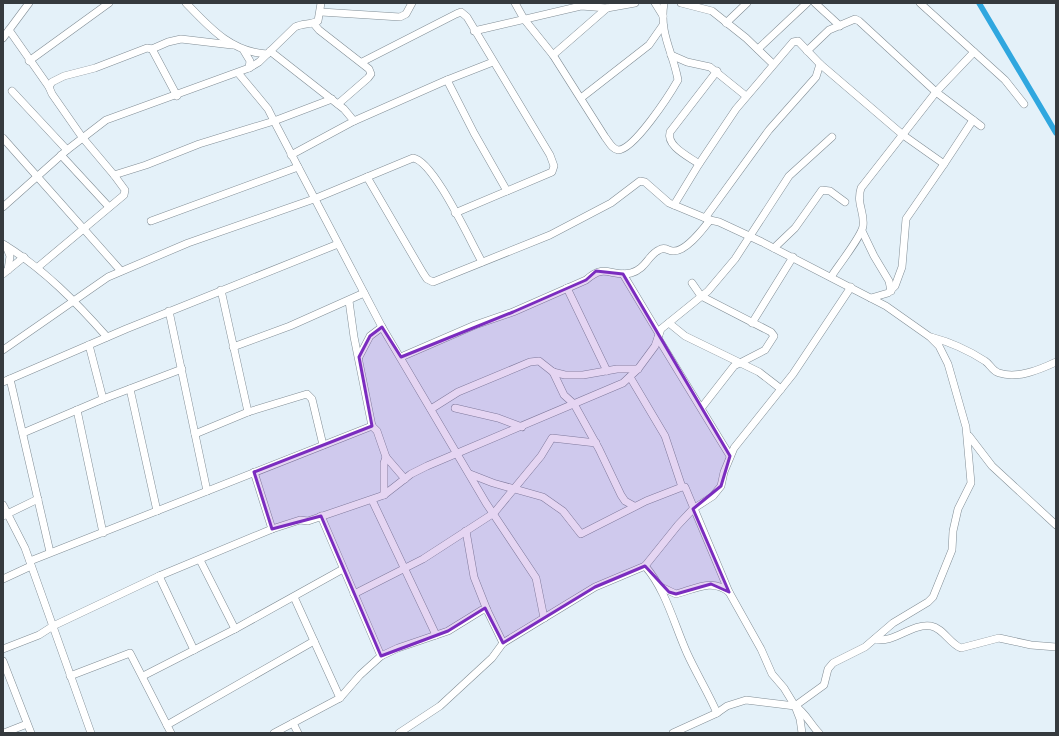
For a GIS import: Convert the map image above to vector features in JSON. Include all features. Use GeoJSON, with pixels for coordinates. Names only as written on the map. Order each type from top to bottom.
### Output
{"type":"FeatureCollection","features":[{"type":"Feature","properties":{"kind":"street"},"geometry":{"type":"LineString","coordinates":[[29,61],[109,3]]}},
{"type":"Feature","properties":{"kind":"street"},"geometry":{"type":"LineString","coordinates":[[186,3],[232,45],[244,51],[269,52],[332,99],[354,121]]}},
{"type":"Feature","properties":{"kind":"street"},"geometry":{"type":"LineString","coordinates":[[321,3],[321,12],[316,22],[319,30],[362,62],[369,69],[371,74],[338,104]]}},
{"type":"Feature","properties":{"kind":"street"},"geometry":{"type":"LineString","coordinates":[[321,12],[400,17],[406,14],[412,3]]}},
{"type":"Feature","properties":{"kind":"street"},"geometry":{"type":"LineString","coordinates":[[515,3],[524,19],[553,55],[613,148],[618,150],[625,148],[634,141],[666,101],[678,80],[663,25],[664,3]]}},
{"type":"Feature","properties":{"kind":"street"},"geometry":{"type":"LineString","coordinates":[[474,31],[581,6],[607,8],[634,3]]}},
{"type":"Feature","properties":{"kind":"street"},"geometry":{"type":"LineString","coordinates":[[655,3],[663,16]]}},
{"type":"Feature","properties":{"kind":"street"},"geometry":{"type":"LineString","coordinates":[[681,3],[712,11],[758,49],[773,64]]}},
{"type":"Feature","properties":{"kind":"street"},"geometry":{"type":"LineString","coordinates":[[726,24],[747,3]]}},
{"type":"Feature","properties":{"kind":"street"},"geometry":{"type":"LineString","coordinates":[[758,49],[807,3]]}},
{"type":"Feature","properties":{"kind":"street"},"geometry":{"type":"LineString","coordinates":[[815,3],[840,26]]}},
{"type":"Feature","properties":{"kind":"street"},"geometry":{"type":"LineString","coordinates":[[920,3],[1005,80],[1024,104]]}},
{"type":"Feature","properties":{"kind":"street"},"geometry":{"type":"LineString","coordinates":[[3,38],[26,4]]}},
{"type":"Feature","properties":{"kind":"street"},"geometry":{"type":"LineString","coordinates":[[553,55],[607,8]]}},
{"type":"Feature","properties":{"kind":"street"},"geometry":{"type":"LineString","coordinates":[[362,62],[461,12],[474,31],[550,155],[554,166],[552,172],[455,213]]}},
{"type":"Feature","properties":{"kind":"street"},"geometry":{"type":"LineString","coordinates":[[807,51],[829,30],[855,19],[877,35],[936,92],[981,126]]}},
{"type":"Feature","properties":{"kind":"street"},"geometry":{"type":"LineString","coordinates":[[3,207],[82,137],[106,120],[238,74],[250,68],[295,28],[302,24],[316,22]]}},
{"type":"Feature","properties":{"kind":"street"},"geometry":{"type":"LineString","coordinates":[[581,98],[649,45],[663,25]]}},
{"type":"Feature","properties":{"kind":"street"},"geometry":{"type":"LineString","coordinates":[[8,30],[49,87],[52,94],[82,137],[114,175],[126,192],[38,267]]}},
{"type":"Feature","properties":{"kind":"street"},"geometry":{"type":"LineString","coordinates":[[49,87],[52,82],[64,76],[95,68],[147,48],[152,49],[168,42],[181,39],[232,45]]}},
{"type":"Feature","properties":{"kind":"street"},"geometry":{"type":"LineString","coordinates":[[674,205],[698,164],[746,96],[795,40],[820,64],[903,135],[944,164]]}},
{"type":"Feature","properties":{"kind":"street"},"geometry":{"type":"LineString","coordinates":[[152,49],[177,96]]}},
{"type":"Feature","properties":{"kind":"street"},"geometry":{"type":"LineString","coordinates":[[244,51],[250,61],[250,68]]}},
{"type":"Feature","properties":{"kind":"street"},"geometry":{"type":"LineString","coordinates":[[831,277],[862,231],[863,221],[859,201],[861,188],[936,92],[974,52]]}},
{"type":"Feature","properties":{"kind":"street"},"geometry":{"type":"LineString","coordinates":[[671,55],[687,62],[710,66],[746,96]]}},
{"type":"Feature","properties":{"kind":"street"},"geometry":{"type":"LineString","coordinates":[[291,155],[354,121],[447,80],[493,62]]}},
{"type":"Feature","properties":{"kind":"street"},"geometry":{"type":"LineString","coordinates":[[400,357],[475,325],[513,312],[586,280],[596,272],[613,271],[623,274],[633,272],[645,266],[659,250],[665,248],[673,251],[681,250],[696,237],[769,130],[816,77],[820,64]]}},
{"type":"Feature","properties":{"kind":"street"},"geometry":{"type":"LineString","coordinates":[[698,164],[671,143],[668,138],[670,132],[717,71]]}},
{"type":"Feature","properties":{"kind":"street"},"geometry":{"type":"LineString","coordinates":[[238,74],[268,109],[382,327],[445,435],[459,454],[494,514],[536,578],[544,618]]}},
{"type":"Feature","properties":{"kind":"street"},"geometry":{"type":"LineString","coordinates":[[447,80],[474,133],[508,191]]}},
{"type":"Feature","properties":{"kind":"street"},"geometry":{"type":"LineString","coordinates":[[12,91],[67,150]]}},
{"type":"Feature","properties":{"kind":"street"},"geometry":{"type":"LineString","coordinates":[[114,175],[146,165],[199,144],[274,121],[332,99]]}},
{"type":"Feature","properties":{"kind":"street"},"geometry":{"type":"LineString","coordinates":[[871,298],[891,291],[895,286],[902,267],[906,219],[972,120]]}},
{"type":"Feature","properties":{"kind":"street"},"geometry":{"type":"LineString","coordinates":[[3,649],[40,635],[53,626],[159,576],[272,529],[300,520],[308,520],[342,508],[352,507],[384,495],[405,479],[427,466],[459,454],[623,383],[638,369],[655,346],[658,336],[669,323],[702,296],[735,259],[789,176],[832,137]]}},
{"type":"Feature","properties":{"kind":"street"},"geometry":{"type":"LineString","coordinates":[[3,138],[121,271]]}},
{"type":"Feature","properties":{"kind":"street"},"geometry":{"type":"LineString","coordinates":[[61,155],[109,208]]}},
{"type":"Feature","properties":{"kind":"street"},"geometry":{"type":"LineString","coordinates":[[3,350],[108,277],[188,243],[314,199],[368,177],[404,160],[413,158],[418,158],[437,179],[482,262]]}},
{"type":"Feature","properties":{"kind":"street"},"geometry":{"type":"LineString","coordinates":[[151,221],[298,166]]}},
{"type":"Feature","properties":{"kind":"street"},"geometry":{"type":"LineString","coordinates":[[368,177],[428,280],[433,282],[550,235],[611,203],[640,181],[645,182],[669,203],[708,219],[720,222],[851,287],[891,309],[940,346],[948,364],[968,435],[971,483],[958,509],[952,531],[952,550],[935,592],[928,602],[893,623],[858,651],[833,663],[828,669],[824,684],[795,706]]}},
{"type":"Feature","properties":{"kind":"street"},"geometry":{"type":"LineString","coordinates":[[774,248],[795,228],[822,190],[830,191],[845,202]]}},
{"type":"Feature","properties":{"kind":"street"},"geometry":{"type":"LineString","coordinates":[[862,231],[874,256],[889,281],[891,291]]}},
{"type":"Feature","properties":{"kind":"street"},"geometry":{"type":"LineString","coordinates":[[50,552],[23,433],[6,380],[169,311],[338,244]]}},
{"type":"Feature","properties":{"kind":"street"},"geometry":{"type":"LineString","coordinates":[[5,245],[38,267],[74,300],[107,337]]}},
{"type":"Feature","properties":{"kind":"street"},"geometry":{"type":"LineString","coordinates":[[5,245],[10,256],[6,272]]}},
{"type":"Feature","properties":{"kind":"street"},"geometry":{"type":"LineString","coordinates":[[6,272],[24,257]]}},
{"type":"Feature","properties":{"kind":"street"},"geometry":{"type":"LineString","coordinates":[[752,323],[793,257]]}},
{"type":"Feature","properties":{"kind":"street"},"geometry":{"type":"LineString","coordinates":[[623,274],[658,336],[702,407],[730,456]]}},
{"type":"Feature","properties":{"kind":"street"},"geometry":{"type":"LineString","coordinates":[[692,283],[702,296],[771,332],[774,336],[765,350],[734,366],[726,374],[702,407]]}},
{"type":"Feature","properties":{"kind":"street"},"geometry":{"type":"LineString","coordinates":[[399,733],[417,723],[440,706],[492,658],[503,643],[595,587],[645,566],[666,538],[694,509],[713,496],[721,486],[734,448],[793,374],[831,314],[851,287]]}},
{"type":"Feature","properties":{"kind":"street"},"geometry":{"type":"LineString","coordinates":[[567,288],[607,371]]}},
{"type":"Feature","properties":{"kind":"street"},"geometry":{"type":"LineString","coordinates":[[221,290],[248,412]]}},
{"type":"Feature","properties":{"kind":"street"},"geometry":{"type":"LineString","coordinates":[[233,347],[349,301],[364,293]]}},
{"type":"Feature","properties":{"kind":"street"},"geometry":{"type":"LineString","coordinates":[[349,301],[372,426],[377,432],[386,457],[405,479]]}},
{"type":"Feature","properties":{"kind":"street"},"geometry":{"type":"LineString","coordinates":[[169,311],[207,491]]}},
{"type":"Feature","properties":{"kind":"street"},"geometry":{"type":"LineString","coordinates":[[669,323],[685,336],[741,362],[759,372],[781,388]]}},
{"type":"Feature","properties":{"kind":"street"},"geometry":{"type":"LineString","coordinates":[[359,357],[370,336],[382,327]]}},
{"type":"Feature","properties":{"kind":"street"},"geometry":{"type":"LineString","coordinates":[[930,337],[951,343],[987,362],[994,371],[1007,375],[1031,372],[1056,362]]}},
{"type":"Feature","properties":{"kind":"street"},"geometry":{"type":"LineString","coordinates":[[89,345],[103,399]]}},
{"type":"Feature","properties":{"kind":"street"},"geometry":{"type":"LineString","coordinates":[[431,409],[458,392],[538,360],[553,372],[565,375],[638,369]]}},
{"type":"Feature","properties":{"kind":"street"},"geometry":{"type":"LineString","coordinates":[[23,433],[103,399],[182,369]]}},
{"type":"Feature","properties":{"kind":"street"},"geometry":{"type":"LineString","coordinates":[[553,372],[564,395],[574,404],[596,443],[621,495],[625,501],[634,506]]}},
{"type":"Feature","properties":{"kind":"street"},"geometry":{"type":"LineString","coordinates":[[630,377],[665,436],[682,487],[685,488],[729,592],[761,649],[772,674],[784,688],[795,706],[800,719],[802,733]]}},
{"type":"Feature","properties":{"kind":"street"},"geometry":{"type":"LineString","coordinates":[[130,389],[157,511]]}},
{"type":"Feature","properties":{"kind":"street"},"geometry":{"type":"LineString","coordinates":[[195,434],[248,412],[307,394],[312,399],[323,445]]}},
{"type":"Feature","properties":{"kind":"street"},"geometry":{"type":"LineString","coordinates":[[454,408],[498,418],[522,427]]}},
{"type":"Feature","properties":{"kind":"street"},"geometry":{"type":"LineString","coordinates":[[78,410],[103,532]]}},
{"type":"Feature","properties":{"kind":"street"},"geometry":{"type":"LineString","coordinates":[[3,579],[50,552],[372,426]]}},
{"type":"Feature","properties":{"kind":"street"},"geometry":{"type":"LineString","coordinates":[[968,435],[992,466],[1056,525]]}},
{"type":"Feature","properties":{"kind":"street"},"geometry":{"type":"LineString","coordinates":[[354,594],[423,559],[494,514],[541,456],[552,438],[596,443]]}},
{"type":"Feature","properties":{"kind":"street"},"geometry":{"type":"LineString","coordinates":[[384,495],[384,463],[386,457]]}},
{"type":"Feature","properties":{"kind":"street"},"geometry":{"type":"LineString","coordinates":[[254,472],[272,529]]}},
{"type":"Feature","properties":{"kind":"street"},"geometry":{"type":"LineString","coordinates":[[470,474],[493,483],[543,497],[563,511],[581,534],[634,506],[682,487]]}},
{"type":"Feature","properties":{"kind":"street"},"geometry":{"type":"LineString","coordinates":[[621,495],[622,512]]}},
{"type":"Feature","properties":{"kind":"street"},"geometry":{"type":"LineString","coordinates":[[6,515],[38,499]]}},
{"type":"Feature","properties":{"kind":"street"},"geometry":{"type":"LineString","coordinates":[[372,500],[436,635]]}},
{"type":"Feature","properties":{"kind":"street"},"geometry":{"type":"LineString","coordinates":[[3,505],[6,515],[25,548],[91,733]]}},
{"type":"Feature","properties":{"kind":"street"},"geometry":{"type":"LineString","coordinates":[[321,516],[381,656]]}},
{"type":"Feature","properties":{"kind":"street"},"geometry":{"type":"LineString","coordinates":[[466,531],[474,577],[487,610],[503,643]]}},
{"type":"Feature","properties":{"kind":"street"},"geometry":{"type":"LineString","coordinates":[[200,560],[235,629]]}},
{"type":"Feature","properties":{"kind":"street"},"geometry":{"type":"LineString","coordinates":[[645,566],[661,587],[666,604],[689,657],[717,713]]}},
{"type":"Feature","properties":{"kind":"street"},"geometry":{"type":"LineString","coordinates":[[143,676],[235,629],[343,569]]}},
{"type":"Feature","properties":{"kind":"street"},"geometry":{"type":"LineString","coordinates":[[159,576],[194,650]]}},
{"type":"Feature","properties":{"kind":"street"},"geometry":{"type":"LineString","coordinates":[[661,587],[676,594],[702,585],[711,584],[722,586],[729,592]]}},
{"type":"Feature","properties":{"kind":"street"},"geometry":{"type":"LineString","coordinates":[[294,597],[340,698]]}},
{"type":"Feature","properties":{"kind":"street"},"geometry":{"type":"LineString","coordinates":[[274,733],[340,698],[360,675],[381,656],[398,648],[448,631],[482,610],[487,610]]}},
{"type":"Feature","properties":{"kind":"street"},"geometry":{"type":"LineString","coordinates":[[875,638],[883,641],[905,632],[929,626],[937,628],[956,646],[961,648],[999,638],[1031,645],[1056,647]]}},
{"type":"Feature","properties":{"kind":"street"},"geometry":{"type":"LineString","coordinates":[[167,725],[314,641]]}},
{"type":"Feature","properties":{"kind":"street"},"geometry":{"type":"LineString","coordinates":[[70,676],[128,653],[132,654],[171,733]]}},
{"type":"Feature","properties":{"kind":"street"},"geometry":{"type":"LineString","coordinates":[[3,661],[31,733]]}},
{"type":"Feature","properties":{"kind":"street"},"geometry":{"type":"LineString","coordinates":[[673,733],[717,713],[727,706],[746,700],[795,706],[801,709],[807,720],[819,733]]}},
{"type":"Feature","properties":{"kind":"street"},"geometry":{"type":"LineString","coordinates":[[294,723],[298,733]]}},
{"type":"Feature","properties":{"kind":"street"},"geometry":{"type":"LineString","coordinates":[[4,733],[28,724]]}},
{"type":"Feature","properties":{"kind":"highlighted area"},"geometry":{"type":"Polygon","coordinates":[[[596,271],[623,274],[730,456],[721,486],[693,509],[729,592],[711,584],[676,594],[669,592],[645,566],[595,587],[503,643],[485,608],[448,631],[381,656],[321,516],[272,529],[254,472],[372,426],[359,357],[370,336],[382,327],[401,357],[513,312],[586,280],[596,271]]]}},
{"type":"Feature","properties":{"kind":"waterway"},"geometry":{"type":"LineString","coordinates":[[979,3],[1056,133]]}}]}
